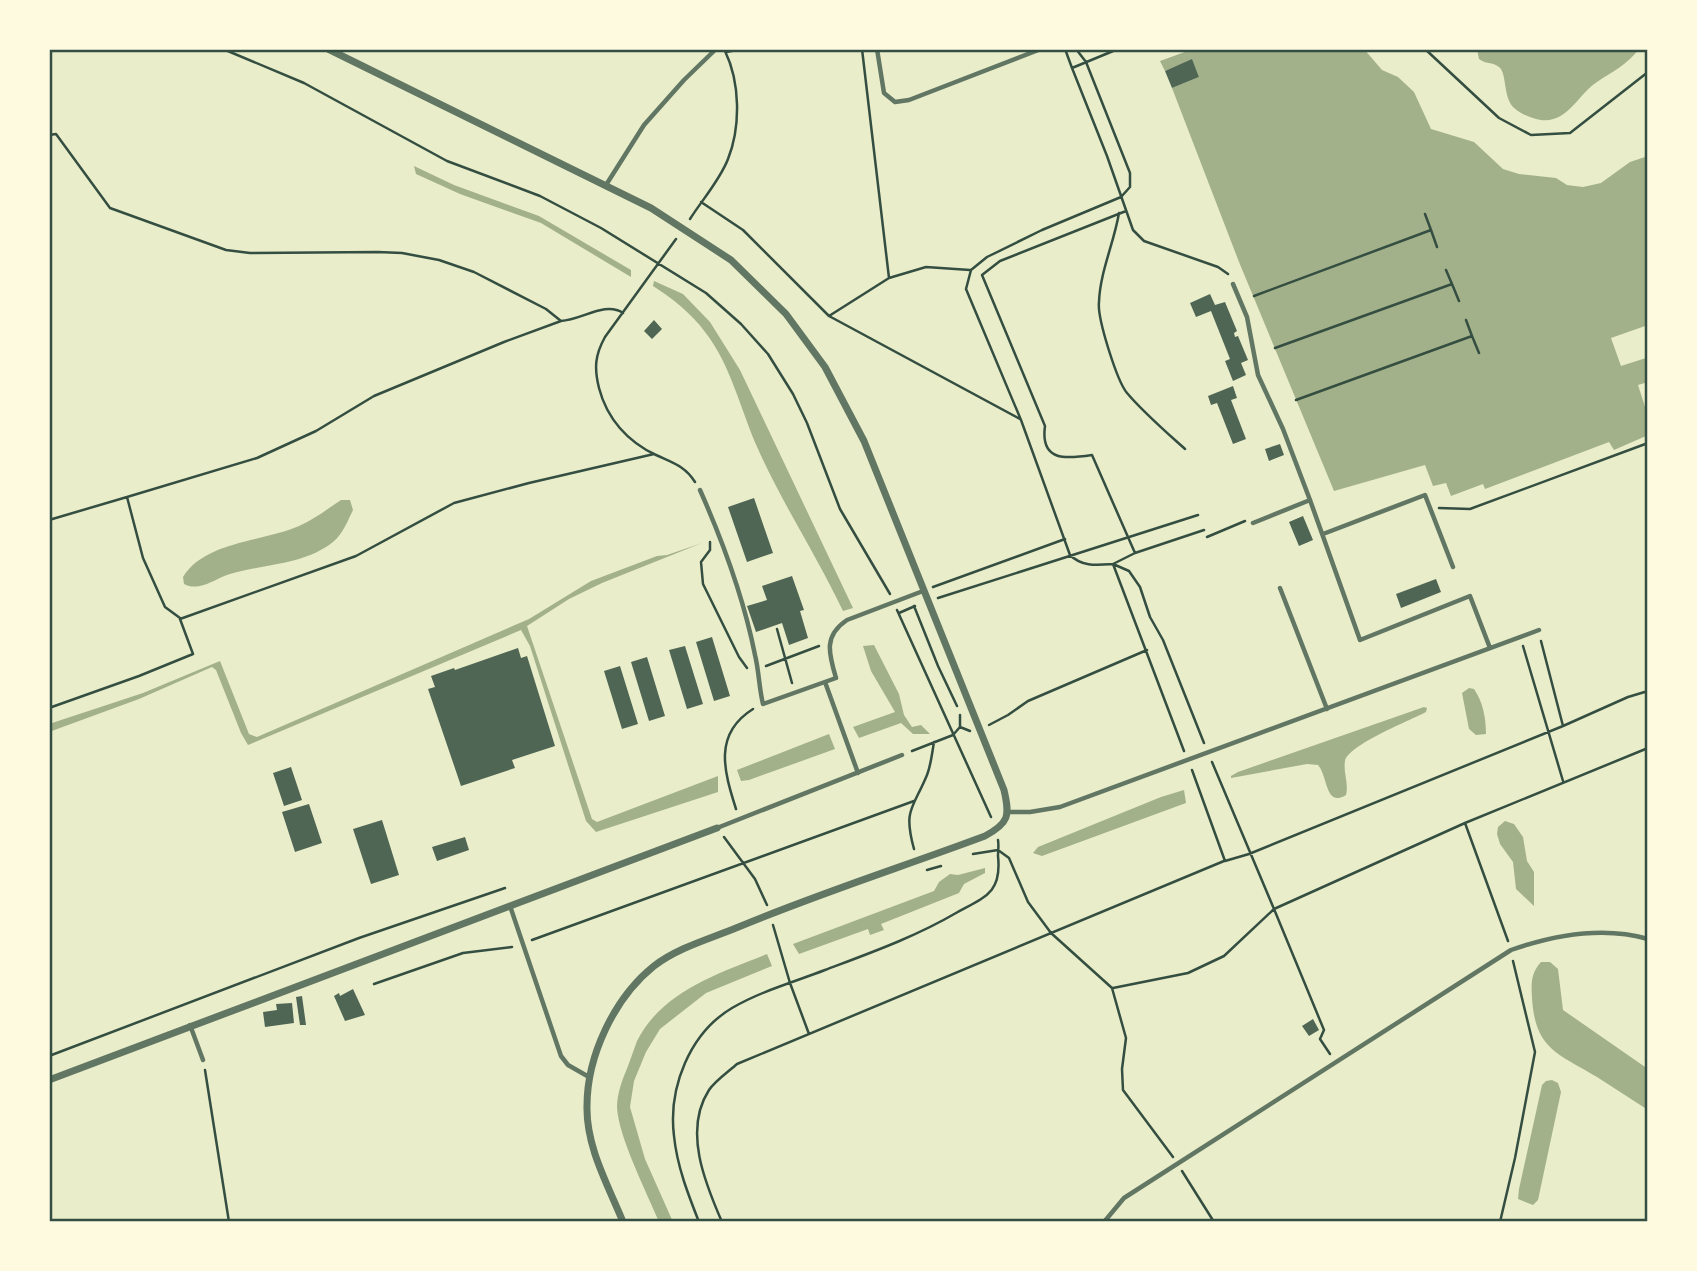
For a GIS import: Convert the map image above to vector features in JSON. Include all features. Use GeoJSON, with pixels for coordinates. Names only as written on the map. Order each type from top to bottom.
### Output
{"type":"FeatureCollection","features":[{"type":"Feature","properties":{"kind":"street"},"geometry":{"type":"LineString","coordinates":[[328,49],[662,215],[731,260],[755,282],[806,338],[825,367],[859,431],[1004,790],[1008,812],[1001,827],[994,831],[770,914],[673,954],[654,966],[622,1001],[607,1028],[589,1077],[587,1106],[595,1154],[623,1222]]}},
{"type":"Feature","properties":{"kind":"street"},"geometry":{"type":"LineString","coordinates":[[49,1080],[717,828]]}},
{"type":"Feature","properties":{"kind":"lane"},"geometry":{"type":"LineString","coordinates":[[606,185],[644,125],[716,49]]}},
{"type":"Feature","properties":{"kind":"lane"},"geometry":{"type":"LineString","coordinates":[[877,49],[884,93],[895,102],[909,100],[1041,49]]}},
{"type":"Feature","properties":{"kind":"lane"},"geometry":{"type":"LineString","coordinates":[[1233,284],[1247,317],[1258,375],[1283,429],[1360,640],[1471,596],[1490,648]]}},
{"type":"Feature","properties":{"kind":"lane"},"geometry":{"type":"LineString","coordinates":[[701,490],[741,605],[758,670],[763,704],[836,678],[830,643],[833,632],[847,620],[924,590]]}},
{"type":"Feature","properties":{"kind":"lane"},"geometry":{"type":"LineString","coordinates":[[1323,534],[1426,495],[1453,567]]}},
{"type":"Feature","properties":{"kind":"lane"},"geometry":{"type":"LineString","coordinates":[[1252,521],[1310,500]]}},
{"type":"Feature","properties":{"kind":"lane"},"geometry":{"type":"LineString","coordinates":[[1280,588],[1327,709]]}},
{"type":"Feature","properties":{"kind":"lane"},"geometry":{"type":"LineString","coordinates":[[1008,812],[1030,812],[1059,807],[1539,630]]}},
{"type":"Feature","properties":{"kind":"lane"},"geometry":{"type":"LineString","coordinates":[[825,682],[858,772]]}},
{"type":"Feature","properties":{"kind":"lane"},"geometry":{"type":"LineString","coordinates":[[717,828],[902,755]]}},
{"type":"Feature","properties":{"kind":"lane"},"geometry":{"type":"LineString","coordinates":[[510,905],[561,1056],[568,1065],[589,1077]]}},
{"type":"Feature","properties":{"kind":"lane"},"geometry":{"type":"LineString","coordinates":[[1104,1222],[1124,1198],[1511,950],[1535,942],[1592,933],[1618,933],[1648,939]]}},
{"type":"Feature","properties":{"kind":"lane"},"geometry":{"type":"LineString","coordinates":[[190,1026],[203,1060]]}},
{"type":"Feature","properties":{"kind":"path"},"geometry":{"type":"LineString","coordinates":[[223,49],[304,83],[447,161],[540,195],[660,263],[706,293],[741,324],[768,354],[793,394],[840,509],[894,602],[980,789],[1000,844],[999,877],[989,894],[940,923],[879,950],[762,992],[730,1009],[708,1026],[691,1051],[676,1088],[673,1116],[685,1187],[699,1222]]}},
{"type":"Feature","properties":{"kind":"path"},"geometry":{"type":"LineString","coordinates":[[743,49],[724,51],[736,84],[736,131],[728,161],[701,202],[743,230],[830,316],[1021,419]]}},
{"type":"Feature","properties":{"kind":"path"},"geometry":{"type":"LineString","coordinates":[[862,49],[889,278]]}},
{"type":"Feature","properties":{"kind":"path"},"geometry":{"type":"LineString","coordinates":[[1065,49],[1133,230],[1144,241],[1218,267],[1227,274],[1233,284]]}},
{"type":"Feature","properties":{"kind":"path"},"geometry":{"type":"LineString","coordinates":[[1076,49],[1086,62],[1129,173],[1130,187],[1121,197],[987,257],[971,270],[966,289],[1021,419],[1070,555],[1078,562],[1089,565],[1113,564],[1135,553],[1204,530]]}},
{"type":"Feature","properties":{"kind":"path"},"geometry":{"type":"LineString","coordinates":[[1072,68],[1118,49]]}},
{"type":"Feature","properties":{"kind":"path"},"geometry":{"type":"LineString","coordinates":[[1425,49],[1499,118],[1531,135],[1570,133],[1648,72]]}},
{"type":"Feature","properties":{"kind":"path"},"geometry":{"type":"LineString","coordinates":[[49,135],[55,134],[110,208],[226,250],[250,253],[402,253],[439,260],[474,272],[546,309],[561,321]]}},
{"type":"Feature","properties":{"kind":"path"},"geometry":{"type":"LineString","coordinates":[[1126,211],[1000,261],[982,275],[1045,426],[1045,444],[1052,454],[1068,459],[1092,455],[1135,553]]}},
{"type":"Feature","properties":{"kind":"path"},"geometry":{"type":"LineString","coordinates":[[1119,213],[1115,238],[1102,278],[1098,303],[1100,321],[1125,391],[1185,449]]}},
{"type":"Feature","properties":{"kind":"path"},"geometry":{"type":"LineString","coordinates":[[1425,214],[1437,247]]}},
{"type":"Feature","properties":{"kind":"path"},"geometry":{"type":"LineString","coordinates":[[1254,296],[1431,230]]}},
{"type":"Feature","properties":{"kind":"path"},"geometry":{"type":"LineString","coordinates":[[660,263],[598,351],[595,370],[609,417],[622,431],[654,454],[681,465],[691,474],[701,490]]}},
{"type":"Feature","properties":{"kind":"path"},"geometry":{"type":"LineString","coordinates":[[830,316],[889,278],[926,267],[971,270]]}},
{"type":"Feature","properties":{"kind":"path"},"geometry":{"type":"LineString","coordinates":[[1446,270],[1459,302]]}},
{"type":"Feature","properties":{"kind":"path"},"geometry":{"type":"LineString","coordinates":[[1275,348],[1452,284]]}},
{"type":"Feature","properties":{"kind":"path"},"geometry":{"type":"LineString","coordinates":[[49,520],[257,458],[316,431],[374,396],[561,321],[575,320],[605,309],[615,308],[623,313]]}},
{"type":"Feature","properties":{"kind":"path"},"geometry":{"type":"LineString","coordinates":[[1466,320],[1479,353]]}},
{"type":"Feature","properties":{"kind":"path"},"geometry":{"type":"LineString","coordinates":[[1296,400],[1472,336]]}},
{"type":"Feature","properties":{"kind":"path"},"geometry":{"type":"LineString","coordinates":[[1431,508],[1470,509],[1648,443]]}},
{"type":"Feature","properties":{"kind":"path"},"geometry":{"type":"LineString","coordinates":[[180,619],[356,556],[454,503],[654,454]]}},
{"type":"Feature","properties":{"kind":"path"},"geometry":{"type":"LineString","coordinates":[[49,708],[139,676],[193,653],[180,619],[165,607],[143,558],[127,497]]}},
{"type":"Feature","properties":{"kind":"path"},"geometry":{"type":"LineString","coordinates":[[899,613],[928,601],[1198,514]]}},
{"type":"Feature","properties":{"kind":"path"},"geometry":{"type":"LineString","coordinates":[[1207,537],[1252,521]]}},
{"type":"Feature","properties":{"kind":"path"},"geometry":{"type":"LineString","coordinates":[[924,590],[1065,539]]}},
{"type":"Feature","properties":{"kind":"path"},"geometry":{"type":"LineString","coordinates":[[710,540],[710,550],[701,562],[703,583],[744,666],[750,670],[758,670],[830,643]]}},
{"type":"Feature","properties":{"kind":"path"},"geometry":{"type":"LineString","coordinates":[[1113,564],[1225,861]]}},
{"type":"Feature","properties":{"kind":"path"},"geometry":{"type":"LineString","coordinates":[[1113,564],[1129,571],[1140,587],[1150,617],[1163,640],[1324,1030],[1320,1039],[1335,1063]]}},
{"type":"Feature","properties":{"kind":"path"},"geometry":{"type":"LineString","coordinates":[[902,755],[953,734],[960,727],[960,713],[937,666],[910,597]]}},
{"type":"Feature","properties":{"kind":"path"},"geometry":{"type":"LineString","coordinates":[[777,629],[794,693]]}},
{"type":"Feature","properties":{"kind":"path"},"geometry":{"type":"LineString","coordinates":[[1539,630],[1563,726]]}},
{"type":"Feature","properties":{"kind":"path"},"geometry":{"type":"LineString","coordinates":[[1520,637],[1563,781]]}},
{"type":"Feature","properties":{"kind":"path"},"geometry":{"type":"LineString","coordinates":[[960,727],[966,731],[980,729],[1028,701],[1147,650]]}},
{"type":"Feature","properties":{"kind":"path"},"geometry":{"type":"LineString","coordinates":[[722,1222],[696,1144],[698,1118],[709,1090],[737,1064],[1225,861],[1250,854],[1648,691]]}},
{"type":"Feature","properties":{"kind":"path"},"geometry":{"type":"LineString","coordinates":[[740,819],[727,781],[726,746],[731,729],[737,722],[763,704]]}},
{"type":"Feature","properties":{"kind":"path"},"geometry":{"type":"LineString","coordinates":[[934,742],[928,773],[909,811],[908,830],[921,869],[945,864]]}},
{"type":"Feature","properties":{"kind":"path"},"geometry":{"type":"LineString","coordinates":[[1112,988],[1188,973],[1224,956],[1274,909],[1465,823],[1648,748]]}},
{"type":"Feature","properties":{"kind":"path"},"geometry":{"type":"LineString","coordinates":[[374,984],[463,953],[503,949],[524,943],[914,801]]}},
{"type":"Feature","properties":{"kind":"path"},"geometry":{"type":"LineString","coordinates":[[1465,823],[1511,950],[1535,1052],[1500,1222]]}},
{"type":"Feature","properties":{"kind":"path"},"geometry":{"type":"LineString","coordinates":[[969,855],[998,850],[1009,858],[1028,902],[1051,933],[1112,988],[1126,1038],[1122,1069],[1123,1090],[1178,1164],[1214,1222]]}},
{"type":"Feature","properties":{"kind":"path"},"geometry":{"type":"LineString","coordinates":[[49,1056],[359,938],[505,888]]}},
{"type":"Feature","properties":{"kind":"path"},"geometry":{"type":"LineString","coordinates":[[203,1060],[229,1222]]}},
{"type":"Feature","properties":{"kind":"shaded area"},"geometry":{"type":"Polygon","coordinates":[[[1193,49],[1364,49],[1382,70],[1398,77],[1414,92],[1431,129],[1474,142],[1503,169],[1519,174],[1556,178],[1567,185],[1583,187],[1601,183],[1630,162],[1648,156],[1648,325],[1611,338],[1621,366],[1646,358],[1648,382],[1638,385],[1648,416],[1646,436],[1614,450],[1609,442],[1485,489],[1483,484],[1451,496],[1446,483],[1433,486],[1425,465],[1334,491],[1239,262],[1172,88],[1199,77],[1192,60],[1165,71],[1160,61],[1193,49]]]}},
{"type":"Feature","properties":{"kind":"shaded area"},"geometry":{"type":"Polygon","coordinates":[[[1477,49],[1639,49],[1625,64],[1597,82],[1563,114],[1546,120],[1527,116],[1513,107],[1501,70],[1497,65],[1479,59],[1477,49]]]}},
{"type":"Feature","properties":{"kind":"shaded area"},"geometry":{"type":"Polygon","coordinates":[[[414,166],[454,185],[539,216],[631,270],[631,277],[541,223],[460,194],[416,174],[414,166]]]}},
{"type":"Feature","properties":{"kind":"shaded area"},"geometry":{"type":"Polygon","coordinates":[[[654,281],[683,294],[710,322],[740,370],[853,608],[843,611],[778,490],[714,345],[688,313],[653,286],[654,281]]]}},
{"type":"Feature","properties":{"kind":"shaded area"},"geometry":{"type":"Polygon","coordinates":[[[341,500],[350,500],[353,510],[340,535],[322,550],[297,560],[230,574],[200,586],[184,584],[183,577],[205,556],[235,544],[299,526],[341,500]]]}},
{"type":"Feature","properties":{"kind":"shaded area"},"geometry":{"type":"Polygon","coordinates":[[[702,543],[602,583],[569,599],[527,626],[592,819],[597,822],[718,776],[718,792],[596,832],[586,821],[530,646],[521,630],[248,745],[216,670],[212,667],[139,699],[49,732],[49,724],[143,693],[220,661],[249,734],[257,737],[529,619],[591,581],[657,556],[702,543]]]}},
{"type":"Feature","properties":{"kind":"shaded area"},"geometry":{"type":"Polygon","coordinates":[[[874,645],[899,694],[904,715],[912,727],[921,725],[930,734],[913,734],[901,723],[859,738],[853,727],[895,712],[871,671],[863,646],[874,645]]]}},
{"type":"Feature","properties":{"kind":"shaded area"},"geometry":{"type":"Polygon","coordinates":[[[1469,688],[1474,689],[1482,705],[1486,734],[1476,735],[1469,729],[1462,693],[1469,688]]]}},
{"type":"Feature","properties":{"kind":"shaded area"},"geometry":{"type":"Polygon","coordinates":[[[1427,708],[1426,712],[1368,741],[1349,755],[1345,761],[1346,795],[1339,798],[1331,794],[1318,765],[1307,764],[1231,778],[1238,772],[1427,708]]]}},
{"type":"Feature","properties":{"kind":"shaded area"},"geometry":{"type":"Polygon","coordinates":[[[829,734],[835,749],[741,781],[737,770],[829,734]]]}},
{"type":"Feature","properties":{"kind":"shaded area"},"geometry":{"type":"Polygon","coordinates":[[[1184,790],[1186,803],[1042,856],[1033,853],[1038,847],[1184,790]]]}},
{"type":"Feature","properties":{"kind":"shaded area"},"geometry":{"type":"Polygon","coordinates":[[[1505,821],[1514,824],[1523,837],[1527,861],[1534,872],[1534,906],[1516,889],[1513,862],[1500,844],[1498,827],[1505,821]]]}},
{"type":"Feature","properties":{"kind":"shaded area"},"geometry":{"type":"Polygon","coordinates":[[[985,868],[985,873],[964,884],[959,893],[881,924],[884,930],[870,935],[868,929],[799,954],[793,944],[934,891],[939,882],[950,874],[958,875],[985,868]]]}},
{"type":"Feature","properties":{"kind":"shaded area"},"geometry":{"type":"Polygon","coordinates":[[[767,954],[772,966],[706,993],[660,1029],[646,1052],[634,1081],[630,1107],[645,1159],[673,1222],[659,1222],[622,1133],[617,1107],[621,1086],[637,1041],[661,1009],[677,997],[712,977],[767,954]]]}},
{"type":"Feature","properties":{"kind":"shaded area"},"geometry":{"type":"Polygon","coordinates":[[[1541,962],[1550,962],[1558,969],[1563,1010],[1648,1069],[1648,1110],[1561,1056],[1544,1040],[1534,1015],[1532,993],[1533,974],[1541,962]]]}},
{"type":"Feature","properties":{"kind":"shaded area"},"geometry":{"type":"Polygon","coordinates":[[[1552,1080],[1558,1083],[1561,1092],[1538,1200],[1533,1205],[1518,1199],[1519,1189],[1542,1085],[1552,1080]]]}},
{"type":"Feature","properties":{"kind":"building"},"geometry":{"type":"Polygon","coordinates":[[[1192,59],[1199,77],[1172,88],[1165,71],[1192,59]]]}},
{"type":"Feature","properties":{"kind":"building"},"geometry":{"type":"Polygon","coordinates":[[[1210,294],[1215,305],[1225,302],[1237,331],[1234,333],[1235,337],[1238,336],[1248,360],[1241,363],[1246,375],[1233,381],[1225,361],[1230,359],[1211,311],[1196,317],[1190,303],[1210,294]]]}},
{"type":"Feature","properties":{"kind":"building"},"geometry":{"type":"Polygon","coordinates":[[[654,320],[662,329],[652,339],[644,331],[654,320]]]}},
{"type":"Feature","properties":{"kind":"building"},"geometry":{"type":"Polygon","coordinates":[[[1233,386],[1237,398],[1231,400],[1246,439],[1233,444],[1217,403],[1211,405],[1208,396],[1233,386]]]}},
{"type":"Feature","properties":{"kind":"building"},"geometry":{"type":"Polygon","coordinates":[[[1280,444],[1284,455],[1269,461],[1265,449],[1280,444]]]}},
{"type":"Feature","properties":{"kind":"building"},"geometry":{"type":"Polygon","coordinates":[[[754,498],[773,553],[747,562],[728,507],[754,498]]]}},
{"type":"Feature","properties":{"kind":"building"},"geometry":{"type":"Polygon","coordinates":[[[1303,516],[1313,540],[1299,546],[1289,522],[1303,516]]]}},
{"type":"Feature","properties":{"kind":"building"},"geometry":{"type":"Polygon","coordinates":[[[792,576],[804,610],[800,611],[808,638],[789,645],[782,623],[756,632],[747,606],[767,600],[762,586],[792,576]]]}},
{"type":"Feature","properties":{"kind":"building"},"geometry":{"type":"Polygon","coordinates":[[[1436,579],[1441,592],[1401,608],[1396,594],[1436,579]]]}},
{"type":"Feature","properties":{"kind":"building"},"geometry":{"type":"Polygon","coordinates":[[[712,637],[730,696],[714,701],[696,642],[712,637]]]}},
{"type":"Feature","properties":{"kind":"building"},"geometry":{"type":"Polygon","coordinates":[[[685,646],[703,704],[687,709],[669,650],[685,646]]]}},
{"type":"Feature","properties":{"kind":"building"},"geometry":{"type":"Polygon","coordinates":[[[518,648],[521,658],[527,656],[555,746],[512,760],[515,768],[461,786],[428,689],[435,687],[431,676],[518,648]]]}},
{"type":"Feature","properties":{"kind":"building"},"geometry":{"type":"Polygon","coordinates":[[[647,657],[665,716],[649,721],[631,662],[647,657]]]}},
{"type":"Feature","properties":{"kind":"building"},"geometry":{"type":"Polygon","coordinates":[[[620,666],[638,724],[622,729],[604,671],[620,666]]]}},
{"type":"Feature","properties":{"kind":"building"},"geometry":{"type":"Polygon","coordinates":[[[291,767],[302,800],[284,806],[273,773],[291,767]]]}},
{"type":"Feature","properties":{"kind":"building"},"geometry":{"type":"Polygon","coordinates":[[[309,804],[322,843],[295,852],[282,812],[309,804]]]}},
{"type":"Feature","properties":{"kind":"building"},"geometry":{"type":"Polygon","coordinates":[[[382,820],[399,875],[371,884],[353,829],[382,820]]]}},
{"type":"Feature","properties":{"kind":"building"},"geometry":{"type":"Polygon","coordinates":[[[465,837],[469,850],[437,861],[432,847],[465,837]]]}},
{"type":"Feature","properties":{"kind":"building"},"geometry":{"type":"Polygon","coordinates":[[[353,989],[365,1015],[345,1021],[334,996],[353,989]]]}},
{"type":"Feature","properties":{"kind":"building"},"geometry":{"type":"Polygon","coordinates":[[[302,996],[306,1025],[300,1025],[296,997],[302,996]]]}},
{"type":"Feature","properties":{"kind":"building"},"geometry":{"type":"Polygon","coordinates":[[[292,1003],[294,1023],[265,1027],[263,1012],[277,1010],[276,1004],[292,1003]]]}},
{"type":"Feature","properties":{"kind":"building"},"geometry":{"type":"Polygon","coordinates":[[[1313,1019],[1319,1030],[1309,1036],[1302,1026],[1313,1019]]]}}]}
